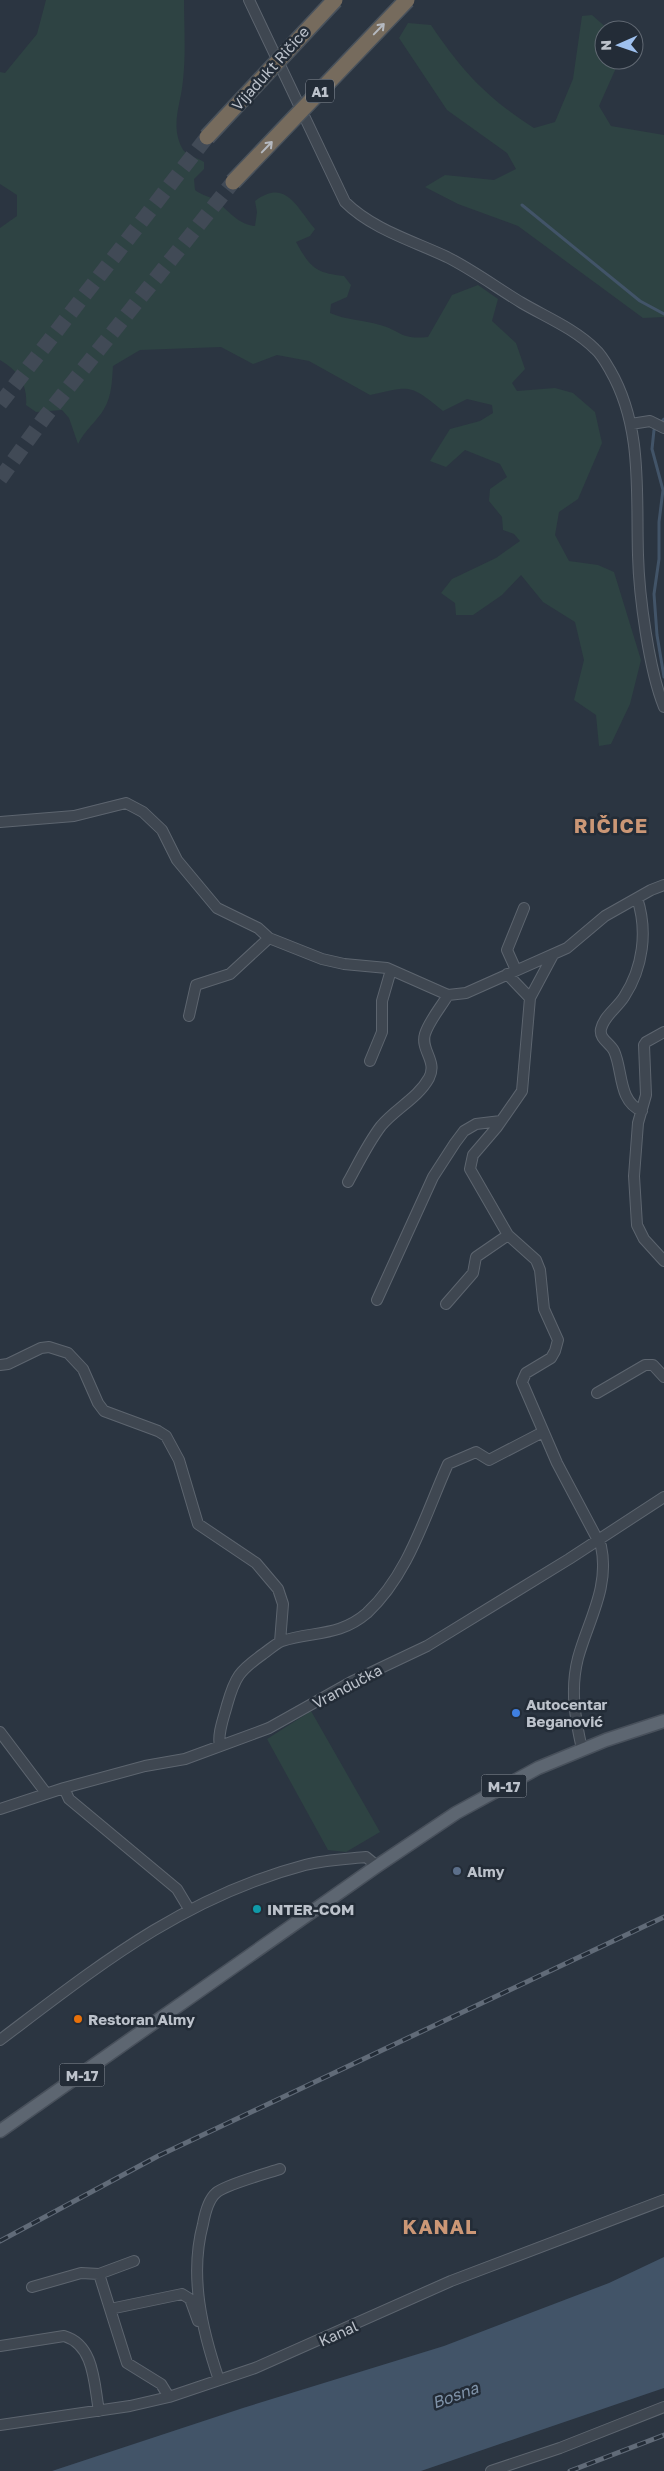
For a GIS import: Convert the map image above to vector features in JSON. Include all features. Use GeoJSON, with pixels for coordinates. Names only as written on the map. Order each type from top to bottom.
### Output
{"type":"FeatureCollection","features":[{"type":"Feature","properties":{"kind":"highway","name":"Vijadukt Ričice"},"geometry":{"type":"LineString","coordinates":[[207,137],[335,0]]}},
{"type":"Feature","properties":{"kind":"highway","name":"A1"},"geometry":{"type":"LineString","coordinates":[[233,182],[407,0]]}},
{"type":"Feature","properties":{"kind":"main road","name":"M-17"},"geometry":{"type":"LineString","coordinates":[[0,2131],[429,1830],[538,1768],[582,1749],[664,1721]]}},
{"type":"Feature","properties":{"kind":"street"},"geometry":{"type":"LineString","coordinates":[[249,0],[345,202],[358,215],[450,258],[596,349],[620,386],[631,424],[638,489],[638,556],[645,626],[659,696],[664,707]]}},
{"type":"Feature","properties":{"kind":"street"},"geometry":{"type":"LineString","coordinates":[[631,424],[653,422],[664,428]]}},
{"type":"Feature","properties":{"kind":"street"},"geometry":{"type":"LineString","coordinates":[[0,822],[74,816],[103,807],[126,804],[143,812],[162,830],[177,860],[217,908],[258,928],[269,938],[322,959],[391,970],[448,995],[466,993],[567,948],[605,916],[664,885]]}},
{"type":"Feature","properties":{"kind":"street"},"geometry":{"type":"LineString","coordinates":[[637,898],[644,928],[642,948],[624,997],[606,1020],[601,1034],[615,1054],[626,1097],[642,1111]]}},
{"type":"Feature","properties":{"kind":"street"},"geometry":{"type":"LineString","coordinates":[[524,908],[507,950],[512,972],[530,998]]}},
{"type":"Feature","properties":{"kind":"street"},"geometry":{"type":"LineString","coordinates":[[189,1016],[196,985],[230,974],[269,938]]}},
{"type":"Feature","properties":{"kind":"street"},"geometry":{"type":"LineString","coordinates":[[553,955],[530,998],[524,1085],[501,1121],[473,1156],[470,1169],[508,1235],[536,1260],[540,1270],[544,1309],[558,1340],[556,1351],[551,1358],[523,1376],[522,1382],[543,1432],[597,1539],[603,1556],[597,1606],[579,1656],[574,1681],[574,1716],[582,1749]]}},
{"type":"Feature","properties":{"kind":"street"},"geometry":{"type":"LineString","coordinates":[[370,1061],[382,1032],[382,1002],[391,970]]}},
{"type":"Feature","properties":{"kind":"street"},"geometry":{"type":"LineString","coordinates":[[348,1182],[380,1128],[414,1096],[430,1076],[433,1070],[432,1061],[424,1042],[425,1034],[448,995]]}},
{"type":"Feature","properties":{"kind":"street"},"geometry":{"type":"LineString","coordinates":[[664,1032],[644,1045],[647,1079],[642,1111],[638,1123],[634,1176],[637,1225],[644,1238],[664,1261]]}},
{"type":"Feature","properties":{"kind":"street"},"geometry":{"type":"LineString","coordinates":[[377,1300],[433,1178],[455,1143],[464,1131],[476,1124],[501,1121]]}},
{"type":"Feature","properties":{"kind":"street"},"geometry":{"type":"LineString","coordinates":[[446,1304],[473,1273],[476,1257],[508,1235]]}},
{"type":"Feature","properties":{"kind":"street"},"geometry":{"type":"LineString","coordinates":[[0,1365],[8,1364],[41,1348],[49,1347],[68,1353],[83,1369],[98,1403],[104,1411],[158,1431],[166,1436],[178,1460],[198,1524],[256,1563],[278,1589],[283,1604],[280,1642]]}},
{"type":"Feature","properties":{"kind":"street"},"geometry":{"type":"LineString","coordinates":[[597,1393],[645,1365],[653,1365],[664,1377]]}},
{"type":"Feature","properties":{"kind":"street"},"geometry":{"type":"LineString","coordinates":[[220,1746],[224,1716],[235,1682],[244,1668],[280,1642],[332,1632],[350,1625],[366,1613],[386,1593],[425,1521],[448,1464],[476,1452],[489,1460],[543,1432]]}},
{"type":"Feature","properties":{"kind":"street","name":"Vrandučka"},"geometry":{"type":"LineString","coordinates":[[0,1809],[46,1793],[145,1766],[185,1759],[269,1728],[351,1682],[427,1646],[664,1497]]}},
{"type":"Feature","properties":{"kind":"street"},"geometry":{"type":"LineString","coordinates":[[0,1732],[46,1793]]}},
{"type":"Feature","properties":{"kind":"street"},"geometry":{"type":"LineString","coordinates":[[64,1788],[69,1799],[177,1889],[189,1909]]}},
{"type":"Feature","properties":{"kind":"street"},"geometry":{"type":"LineString","coordinates":[[0,2040],[112,1956],[189,1909],[246,1883],[307,1864],[366,1858],[377,1866]]}},
{"type":"Feature","properties":{"kind":"street"},"geometry":{"type":"LineString","coordinates":[[219,2380],[203,2327],[196,2266],[197,2244],[207,2207],[217,2192],[280,2169]]}},
{"type":"Feature","properties":{"kind":"street","name":"Kanal"},"geometry":{"type":"LineString","coordinates":[[0,2425],[99,2411],[169,2396],[219,2380],[288,2355],[451,2281],[664,2200]]}},
{"type":"Feature","properties":{"kind":"street"},"geometry":{"type":"LineString","coordinates":[[32,2287],[81,2273],[99,2274],[134,2261]]}},
{"type":"Feature","properties":{"kind":"street"},"geometry":{"type":"LineString","coordinates":[[99,2274],[127,2363],[161,2384],[169,2396]]}},
{"type":"Feature","properties":{"kind":"street"},"geometry":{"type":"LineString","coordinates":[[110,2309],[182,2294],[190,2299],[199,2325],[203,2327]]}},
{"type":"Feature","properties":{"kind":"street"},"geometry":{"type":"LineString","coordinates":[[0,2346],[64,2336],[72,2339],[82,2346],[88,2357],[99,2411]]}},
{"type":"Feature","properties":{"kind":"street"},"geometry":{"type":"LineString","coordinates":[[491,2471],[560,2448],[664,2407]]}},
{"type":"Feature","properties":{"kind":"green space"},"geometry":{"type":"Polygon","coordinates":[[[46,0],[184,0],[184,70],[177,114],[177,131],[184,151],[204,162],[204,169],[194,179],[195,190],[216,201],[240,221],[255,226],[257,212],[255,201],[275,193],[283,194],[290,198],[315,229],[310,236],[296,242],[305,257],[320,271],[344,276],[351,285],[347,297],[331,304],[330,313],[348,319],[387,327],[406,336],[428,337],[452,295],[478,285],[498,299],[492,321],[516,343],[525,369],[512,383],[517,391],[555,388],[573,393],[595,412],[602,443],[578,499],[559,512],[555,535],[569,561],[598,565],[614,572],[641,660],[630,704],[611,744],[599,746],[596,715],[574,700],[584,660],[575,622],[543,602],[521,575],[502,595],[473,615],[456,615],[455,603],[441,593],[452,579],[496,558],[520,541],[514,534],[503,530],[502,517],[489,501],[490,489],[507,477],[500,464],[465,450],[446,467],[430,461],[450,429],[480,421],[493,413],[492,405],[467,399],[443,411],[416,391],[402,389],[370,395],[309,361],[277,355],[253,364],[221,347],[140,350],[113,366],[107,404],[78,444],[69,418],[62,410],[36,412],[26,405],[25,391],[17,373],[0,360],[0,228],[17,216],[17,195],[0,184],[0,72],[5,73],[37,34],[46,0]]]}},
{"type":"Feature","properties":{"kind":"green space"},"geometry":{"type":"Polygon","coordinates":[[[592,15],[598,20],[594,20],[594,70],[615,70],[599,106],[611,126],[664,135],[664,317],[643,318],[518,226],[458,204],[425,187],[445,175],[494,180],[516,169],[507,153],[447,110],[399,38],[408,23],[431,25],[465,70],[489,94],[502,106],[534,128],[555,122],[573,79],[582,16],[592,15]]]}},
{"type":"Feature","properties":{"kind":"green space"},"geometry":{"type":"Polygon","coordinates":[[[311,1711],[380,1832],[346,1852],[328,1850],[267,1739],[311,1711]]]}},
{"type":"Feature","properties":{"kind":"water","name":"Bosna"},"geometry":{"type":"Polygon","coordinates":[[[664,2257],[664,2388],[421,2471],[52,2471],[243,2408],[444,2346],[609,2283],[664,2257]]]}},
{"type":"Feature","properties":{"kind":"waterway"},"geometry":{"type":"LineString","coordinates":[[522,205],[640,301],[664,314]]}},
{"type":"Feature","properties":{"kind":"waterway"},"geometry":{"type":"LineString","coordinates":[[664,419],[654,430],[652,449],[663,490],[659,522],[659,559],[654,594],[657,635],[664,677]]}},
{"type":"Feature","properties":{"kind":"tunnel"},"geometry":{"type":"LineString","coordinates":[[0,404],[207,137]]}},
{"type":"Feature","properties":{"kind":"tunnel"},"geometry":{"type":"LineString","coordinates":[[0,479],[44,418],[233,182]]}},
{"type":"Feature","properties":{"kind":"railway"},"geometry":{"type":"LineString","coordinates":[[0,2241],[158,2156],[664,1917]]}},
{"type":"Feature","properties":{"kind":"railway"},"geometry":{"type":"LineString","coordinates":[[570,2471],[664,2435]]}},
{"type":"Feature","properties":{"kind":"place","name":"Autocentar Beganović"},"geometry":{"type":"Point","coordinates":[516,1713]}},
{"type":"Feature","properties":{"kind":"place","name":"Almy"},"geometry":{"type":"Point","coordinates":[457,1871]}},
{"type":"Feature","properties":{"kind":"place","name":"INTER-COM"},"geometry":{"type":"Point","coordinates":[257,1909]}},
{"type":"Feature","properties":{"kind":"place","name":"Restoran Almy"},"geometry":{"type":"Point","coordinates":[78,2019]}},
{"type":"Feature","properties":{"kind":"district","name":"RIČICE"},"geometry":{"type":"Point","coordinates":[611,825]}},
{"type":"Feature","properties":{"kind":"district","name":"KANAL"},"geometry":{"type":"Point","coordinates":[440,2226]}}]}
